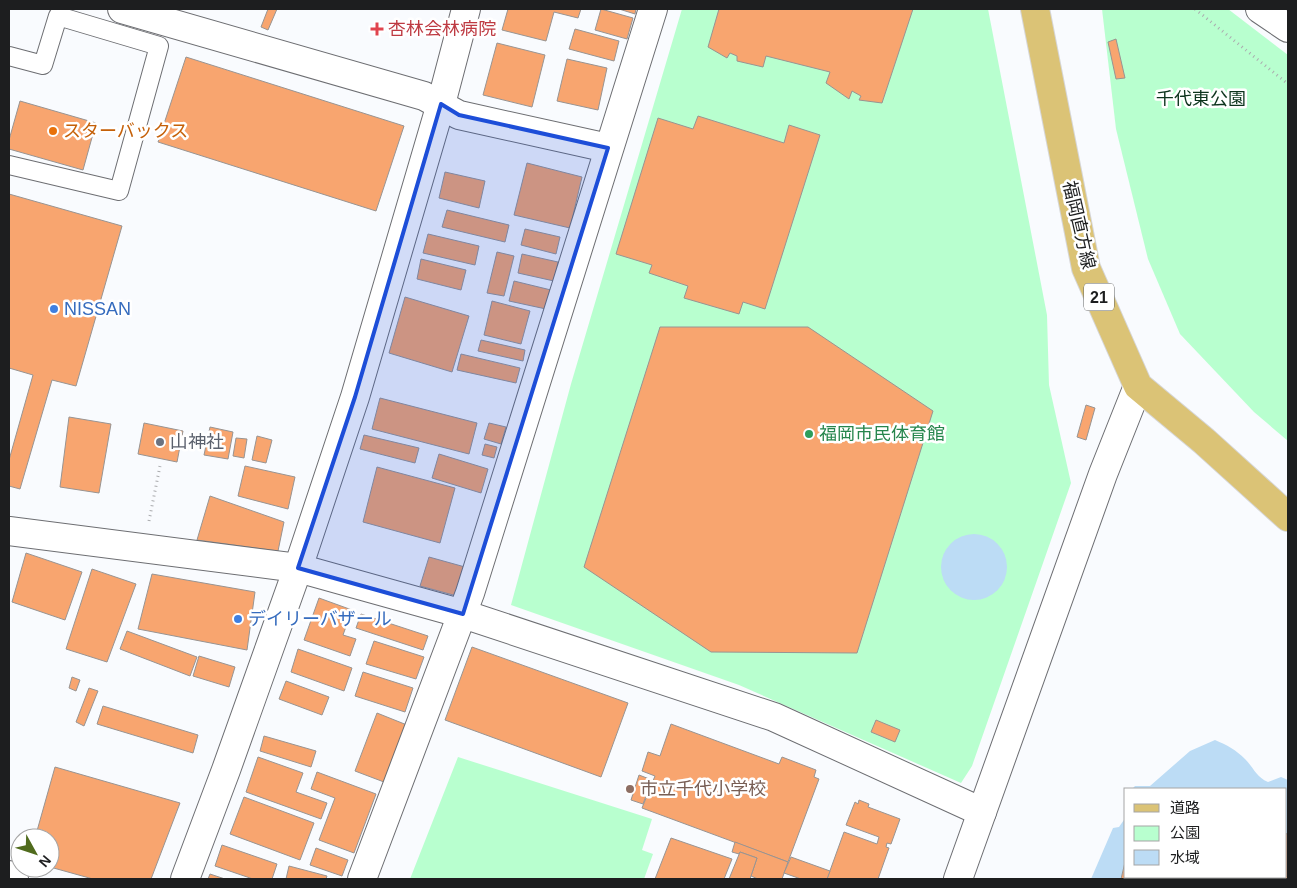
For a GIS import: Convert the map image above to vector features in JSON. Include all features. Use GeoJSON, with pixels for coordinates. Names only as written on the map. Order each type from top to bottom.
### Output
{"type":"FeatureCollection","features":[{"type":"Feature","properties":{"kind":"main road","name":"福岡直方線"},"geometry":{"type":"LineString","coordinates":[[1035,9],[1086,268],[1138,386],[1204,441],[1288,517]]}},
{"type":"Feature","properties":{"kind":"street"},"geometry":{"type":"LineString","coordinates":[[122,9],[424,96],[459,115],[608,148]]}},
{"type":"Feature","properties":{"kind":"street"},"geometry":{"type":"LineString","coordinates":[[185,879],[298,568],[355,397],[441,104],[466,9]]}},
{"type":"Feature","properties":{"kind":"street"},"geometry":{"type":"LineString","coordinates":[[362,879],[463,614],[653,9]]}},
{"type":"Feature","properties":{"kind":"street"},"geometry":{"type":"LineString","coordinates":[[1260,9],[1288,28]]}},
{"type":"Feature","properties":{"kind":"street"},"geometry":{"type":"LineString","coordinates":[[958,879],[1104,474],[1138,386]]}},
{"type":"Feature","properties":{"kind":"street"},"geometry":{"type":"LineString","coordinates":[[9,531],[298,568],[463,614],[774,717],[982,812]]}},
{"type":"Feature","properties":{"kind":"street"},"geometry":{"type":"LineString","coordinates":[[9,875],[14,879]]}},
{"type":"Feature","properties":{"kind":"lane"},"geometry":{"type":"LineString","coordinates":[[9,56],[43,65],[58,16],[158,46],[119,191],[9,165]]}},
{"type":"Feature","properties":{"kind":"path"},"geometry":{"type":"LineString","coordinates":[[1195,9],[1288,84]]}},
{"type":"Feature","properties":{"kind":"path"},"geometry":{"type":"LineString","coordinates":[[143,548],[160,466]]}},
{"type":"Feature","properties":{"kind":"highlighted area"},"geometry":{"type":"Polygon","coordinates":[[[441,104],[459,115],[608,148],[463,614],[298,568],[355,397],[441,104]]]}},
{"type":"Feature","properties":{"kind":"green space","name":"福岡市民体育館"},"geometry":{"type":"Polygon","coordinates":[[[682,9],[988,9],[1047,315],[1049,385],[1071,483],[972,766],[961,783],[739,685],[511,605],[571,384],[682,9]]]}},
{"type":"Feature","properties":{"kind":"green space","name":"千代東公園"},"geometry":{"type":"Polygon","coordinates":[[[1102,9],[1228,9],[1288,55],[1288,441],[1254,412],[1180,334],[1148,259],[1116,129],[1102,9]]]}},
{"type":"Feature","properties":{"kind":"green space"},"geometry":{"type":"Polygon","coordinates":[[[458,757],[652,819],[642,850],[653,854],[644,879],[410,879],[458,757]]]}},
{"type":"Feature","properties":{"kind":"water"},"geometry":{"type":"Polygon","coordinates":[[[974,534],[987,537],[997,544],[1004,554],[1007,567],[1004,580],[997,590],[987,597],[974,600],[961,597],[951,590],[944,580],[941,567],[944,554],[951,544],[961,537],[974,534]]]}},
{"type":"Feature","properties":{"kind":"water"},"geometry":{"type":"Polygon","coordinates":[[[1215,740],[1238,753],[1264,780],[1268,782],[1281,777],[1288,780],[1288,836],[1287,788],[1133,788],[1135,786],[1150,786],[1190,751],[1215,740]]]}},
{"type":"Feature","properties":{"kind":"water"},"geometry":{"type":"Polygon","coordinates":[[[1124,820],[1124,866],[1121,879],[1091,879],[1113,828],[1119,827],[1124,820]]]}},
{"type":"Feature","properties":{"kind":"building"},"geometry":{"type":"Polygon","coordinates":[[[268,9],[277,9],[268,30],[261,27],[268,9]]]}},
{"type":"Feature","properties":{"kind":"building"},"geometry":{"type":"Polygon","coordinates":[[[508,9],[581,9],[578,18],[554,12],[546,41],[502,30],[508,9]]]}},
{"type":"Feature","properties":{"kind":"building"},"geometry":{"type":"Polygon","coordinates":[[[601,9],[633,18],[627,39],[595,30],[601,9]]]}},
{"type":"Feature","properties":{"kind":"building"},"geometry":{"type":"Polygon","coordinates":[[[619,9],[636,9],[635,14],[619,9]]]}},
{"type":"Feature","properties":{"kind":"building"},"geometry":{"type":"Polygon","coordinates":[[[719,9],[913,9],[882,103],[859,100],[861,96],[852,91],[849,99],[826,83],[830,72],[766,56],[763,67],[737,61],[737,56],[730,53],[727,58],[708,47],[719,9]]]}},
{"type":"Feature","properties":{"kind":"building"},"geometry":{"type":"Polygon","coordinates":[[[575,29],[619,41],[614,61],[569,49],[575,29]]]}},
{"type":"Feature","properties":{"kind":"building"},"geometry":{"type":"Polygon","coordinates":[[[1116,39],[1125,78],[1116,79],[1108,42],[1116,39]]]}},
{"type":"Feature","properties":{"kind":"building"},"geometry":{"type":"Polygon","coordinates":[[[497,43],[545,55],[532,107],[483,95],[497,43]]]}},
{"type":"Feature","properties":{"kind":"building"},"geometry":{"type":"Polygon","coordinates":[[[186,57],[404,126],[376,211],[158,142],[186,57]]]}},
{"type":"Feature","properties":{"kind":"building"},"geometry":{"type":"Polygon","coordinates":[[[567,59],[607,68],[598,110],[557,101],[567,59]]]}},
{"type":"Feature","properties":{"kind":"building","name":"スターバックス"},"geometry":{"type":"Polygon","coordinates":[[[20,101],[96,123],[83,170],[9,149],[9,140],[20,101]]]}},
{"type":"Feature","properties":{"kind":"building"},"geometry":{"type":"Polygon","coordinates":[[[698,116],[784,143],[789,125],[820,135],[765,309],[743,302],[739,314],[684,298],[688,286],[649,273],[652,265],[616,254],[658,118],[693,129],[698,116]]]}},
{"type":"Feature","properties":{"kind":"building"},"geometry":{"type":"Polygon","coordinates":[[[527,163],[582,177],[570,228],[514,215],[527,163]]]}},
{"type":"Feature","properties":{"kind":"building"},"geometry":{"type":"Polygon","coordinates":[[[445,172],[485,181],[479,208],[439,198],[445,172]]]}},
{"type":"Feature","properties":{"kind":"building","name":"NISSAN"},"geometry":{"type":"Polygon","coordinates":[[[9,194],[122,226],[76,386],[52,380],[20,489],[9,486],[9,460],[33,375],[9,368],[9,194]]]}},
{"type":"Feature","properties":{"kind":"building"},"geometry":{"type":"Polygon","coordinates":[[[447,210],[509,225],[505,242],[442,227],[447,210]]]}},
{"type":"Feature","properties":{"kind":"building"},"geometry":{"type":"Polygon","coordinates":[[[525,229],[560,237],[556,254],[521,245],[525,229]]]}},
{"type":"Feature","properties":{"kind":"building"},"geometry":{"type":"Polygon","coordinates":[[[428,234],[479,246],[475,265],[423,253],[428,234]]]}},
{"type":"Feature","properties":{"kind":"building"},"geometry":{"type":"Polygon","coordinates":[[[497,252],[514,256],[504,296],[487,293],[497,252]]]}},
{"type":"Feature","properties":{"kind":"building"},"geometry":{"type":"Polygon","coordinates":[[[522,254],[558,262],[554,281],[518,273],[522,254]]]}},
{"type":"Feature","properties":{"kind":"building"},"geometry":{"type":"Polygon","coordinates":[[[421,259],[466,270],[461,290],[417,279],[421,259]]]}},
{"type":"Feature","properties":{"kind":"building"},"geometry":{"type":"Polygon","coordinates":[[[514,281],[551,290],[546,309],[509,301],[514,281]]]}},
{"type":"Feature","properties":{"kind":"building"},"geometry":{"type":"Polygon","coordinates":[[[405,297],[469,316],[452,372],[389,353],[405,297]]]}},
{"type":"Feature","properties":{"kind":"building"},"geometry":{"type":"Polygon","coordinates":[[[492,301],[530,311],[521,344],[484,335],[492,301]]]}},
{"type":"Feature","properties":{"kind":"building"},"geometry":{"type":"Polygon","coordinates":[[[660,327],[808,327],[933,411],[857,653],[711,652],[584,567],[660,327]]]}},
{"type":"Feature","properties":{"kind":"building"},"geometry":{"type":"Polygon","coordinates":[[[481,340],[525,350],[523,361],[478,351],[481,340]]]}},
{"type":"Feature","properties":{"kind":"building"},"geometry":{"type":"Polygon","coordinates":[[[461,354],[520,368],[516,383],[457,370],[461,354]]]}},
{"type":"Feature","properties":{"kind":"building"},"geometry":{"type":"Polygon","coordinates":[[[380,398],[477,423],[469,454],[372,429],[380,398]]]}},
{"type":"Feature","properties":{"kind":"building"},"geometry":{"type":"Polygon","coordinates":[[[1086,405],[1095,408],[1086,440],[1077,437],[1086,405]]]}},
{"type":"Feature","properties":{"kind":"building"},"geometry":{"type":"Polygon","coordinates":[[[69,417],[111,424],[99,493],[60,487],[69,417]]]}},
{"type":"Feature","properties":{"kind":"building","name":"山神社"},"geometry":{"type":"Polygon","coordinates":[[[144,423],[183,431],[177,462],[138,454],[144,423]]]}},
{"type":"Feature","properties":{"kind":"building"},"geometry":{"type":"Polygon","coordinates":[[[489,423],[506,427],[501,444],[484,439],[489,423]]]}},
{"type":"Feature","properties":{"kind":"building"},"geometry":{"type":"Polygon","coordinates":[[[210,427],[233,432],[228,459],[204,455],[210,427]]]}},
{"type":"Feature","properties":{"kind":"building"},"geometry":{"type":"Polygon","coordinates":[[[364,435],[419,448],[415,463],[360,449],[364,435]]]}},
{"type":"Feature","properties":{"kind":"building"},"geometry":{"type":"Polygon","coordinates":[[[257,436],[272,440],[266,463],[252,460],[257,436]]]}},
{"type":"Feature","properties":{"kind":"building"},"geometry":{"type":"Polygon","coordinates":[[[236,438],[247,439],[244,458],[233,456],[236,438]]]}},
{"type":"Feature","properties":{"kind":"building"},"geometry":{"type":"Polygon","coordinates":[[[485,444],[497,447],[494,458],[482,455],[485,444]]]}},
{"type":"Feature","properties":{"kind":"building"},"geometry":{"type":"Polygon","coordinates":[[[439,454],[488,469],[481,493],[432,478],[439,454]]]}},
{"type":"Feature","properties":{"kind":"building"},"geometry":{"type":"Polygon","coordinates":[[[245,466],[295,477],[288,509],[238,496],[245,466]]]}},
{"type":"Feature","properties":{"kind":"building"},"geometry":{"type":"Polygon","coordinates":[[[377,467],[455,488],[440,543],[363,522],[377,467]]]}},
{"type":"Feature","properties":{"kind":"building"},"geometry":{"type":"Polygon","coordinates":[[[210,496],[284,522],[278,551],[197,540],[210,496]]]}},
{"type":"Feature","properties":{"kind":"building"},"geometry":{"type":"Polygon","coordinates":[[[26,553],[82,572],[65,620],[12,602],[26,553]]]}},
{"type":"Feature","properties":{"kind":"building"},"geometry":{"type":"Polygon","coordinates":[[[429,557],[465,567],[457,596],[420,586],[429,557]]]}},
{"type":"Feature","properties":{"kind":"building"},"geometry":{"type":"Polygon","coordinates":[[[92,569],[136,584],[107,662],[66,649],[92,569]]]}},
{"type":"Feature","properties":{"kind":"building"},"geometry":{"type":"Polygon","coordinates":[[[152,574],[255,592],[247,650],[138,629],[152,574]]]}},
{"type":"Feature","properties":{"kind":"building"},"geometry":{"type":"Polygon","coordinates":[[[319,598],[352,610],[343,635],[356,639],[350,656],[304,640],[319,598]]]}},
{"type":"Feature","properties":{"kind":"building"},"geometry":{"type":"Polygon","coordinates":[[[361,614],[428,636],[423,650],[356,628],[361,614]]]}},
{"type":"Feature","properties":{"kind":"building"},"geometry":{"type":"Polygon","coordinates":[[[127,631],[197,657],[190,676],[120,649],[127,631]]]}},
{"type":"Feature","properties":{"kind":"building"},"geometry":{"type":"Polygon","coordinates":[[[374,641],[424,657],[416,679],[366,664],[374,641]]]}},
{"type":"Feature","properties":{"kind":"building"},"geometry":{"type":"Polygon","coordinates":[[[472,647],[628,703],[601,777],[445,720],[472,647]]]}},
{"type":"Feature","properties":{"kind":"building"},"geometry":{"type":"Polygon","coordinates":[[[298,649],[352,668],[344,691],[291,672],[298,649]]]}},
{"type":"Feature","properties":{"kind":"building"},"geometry":{"type":"Polygon","coordinates":[[[199,656],[235,667],[229,687],[193,676],[199,656]]]}},
{"type":"Feature","properties":{"kind":"building"},"geometry":{"type":"Polygon","coordinates":[[[363,672],[413,688],[405,712],[355,696],[363,672]]]}},
{"type":"Feature","properties":{"kind":"building"},"geometry":{"type":"Polygon","coordinates":[[[72,677],[80,680],[76,691],[69,688],[72,677]]]}},
{"type":"Feature","properties":{"kind":"building"},"geometry":{"type":"Polygon","coordinates":[[[286,681],[329,697],[322,715],[279,699],[286,681]]]}},
{"type":"Feature","properties":{"kind":"building"},"geometry":{"type":"Polygon","coordinates":[[[89,688],[98,691],[84,726],[76,722],[89,688]]]}},
{"type":"Feature","properties":{"kind":"building"},"geometry":{"type":"Polygon","coordinates":[[[103,706],[198,735],[193,753],[97,724],[103,706]]]}},
{"type":"Feature","properties":{"kind":"building"},"geometry":{"type":"Polygon","coordinates":[[[377,713],[407,725],[384,782],[355,771],[377,713]]]}},
{"type":"Feature","properties":{"kind":"building"},"geometry":{"type":"Polygon","coordinates":[[[876,720],[900,730],[895,742],[871,732],[876,720]]]}},
{"type":"Feature","properties":{"kind":"building"},"geometry":{"type":"Polygon","coordinates":[[[671,724],[779,764],[782,757],[816,770],[814,777],[819,779],[788,862],[642,808],[655,776],[642,771],[648,752],[660,756],[671,724]]]}},
{"type":"Feature","properties":{"kind":"building"},"geometry":{"type":"Polygon","coordinates":[[[264,736],[316,751],[311,767],[260,751],[264,736]]]}},
{"type":"Feature","properties":{"kind":"building"},"geometry":{"type":"Polygon","coordinates":[[[258,757],[303,773],[296,792],[327,803],[321,819],[246,792],[258,757]]]}},
{"type":"Feature","properties":{"kind":"building"},"geometry":{"type":"Polygon","coordinates":[[[55,767],[180,803],[151,879],[93,879],[60,870],[60,828],[38,828],[55,767]]]}},
{"type":"Feature","properties":{"kind":"building"},"geometry":{"type":"Polygon","coordinates":[[[317,772],[376,794],[354,853],[319,840],[335,798],[311,789],[317,772]]]}},
{"type":"Feature","properties":{"kind":"building"},"geometry":{"type":"Polygon","coordinates":[[[639,775],[652,780],[643,804],[631,800],[639,775]]]}},
{"type":"Feature","properties":{"kind":"building"},"geometry":{"type":"Polygon","coordinates":[[[244,797],[314,823],[300,860],[230,834],[244,797]]]}},
{"type":"Feature","properties":{"kind":"building"},"geometry":{"type":"Polygon","coordinates":[[[859,800],[869,804],[868,807],[900,819],[891,844],[887,843],[886,847],[889,848],[878,879],[827,879],[844,832],[877,844],[879,837],[846,825],[855,802],[858,804],[859,800]]]}},
{"type":"Feature","properties":{"kind":"building"},"geometry":{"type":"Polygon","coordinates":[[[1287,834],[1288,836],[1288,879],[1121,879],[1124,866],[1124,878],[1287,878],[1287,834]]]}},
{"type":"Feature","properties":{"kind":"building"},"geometry":{"type":"Polygon","coordinates":[[[671,838],[732,859],[724,879],[655,879],[671,838]]]}},
{"type":"Feature","properties":{"kind":"building"},"geometry":{"type":"Polygon","coordinates":[[[735,842],[788,862],[782,879],[758,879],[751,876],[757,858],[740,852],[739,854],[732,852],[735,842]]]}},
{"type":"Feature","properties":{"kind":"building"},"geometry":{"type":"Polygon","coordinates":[[[222,845],[277,864],[272,879],[253,879],[215,866],[222,845]]]}},
{"type":"Feature","properties":{"kind":"building"},"geometry":{"type":"Polygon","coordinates":[[[316,848],[348,860],[342,876],[310,865],[316,848]]]}},
{"type":"Feature","properties":{"kind":"building"},"geometry":{"type":"Polygon","coordinates":[[[740,852],[757,858],[750,879],[729,879],[740,852]]]}},
{"type":"Feature","properties":{"kind":"building"},"geometry":{"type":"Polygon","coordinates":[[[791,857],[830,871],[827,879],[801,879],[784,873],[791,857]]]}},
{"type":"Feature","properties":{"kind":"building"},"geometry":{"type":"Polygon","coordinates":[[[289,866],[327,876],[326,879],[286,879],[289,866]]]}},
{"type":"Feature","properties":{"kind":"building"},"geometry":{"type":"Polygon","coordinates":[[[210,874],[225,879],[208,879],[210,874]]]}},
{"type":"Feature","properties":{"kind":"place","name":"杏林会林病院"},"geometry":{"type":"Point","coordinates":[377,29]}},
{"type":"Feature","properties":{"kind":"place","name":"スターバックス"},"geometry":{"type":"Point","coordinates":[53,131]}},
{"type":"Feature","properties":{"kind":"place","name":"NISSAN"},"geometry":{"type":"Point","coordinates":[54,309]}},
{"type":"Feature","properties":{"kind":"place","name":"福岡市民体育館"},"geometry":{"type":"Point","coordinates":[809,434]}},
{"type":"Feature","properties":{"kind":"place","name":"山神社"},"geometry":{"type":"Point","coordinates":[160,442]}},
{"type":"Feature","properties":{"kind":"place","name":"デイリーバザール"},"geometry":{"type":"Point","coordinates":[238,619]}},
{"type":"Feature","properties":{"kind":"place","name":"市立千代小学校"},"geometry":{"type":"Point","coordinates":[630,789]}}]}
